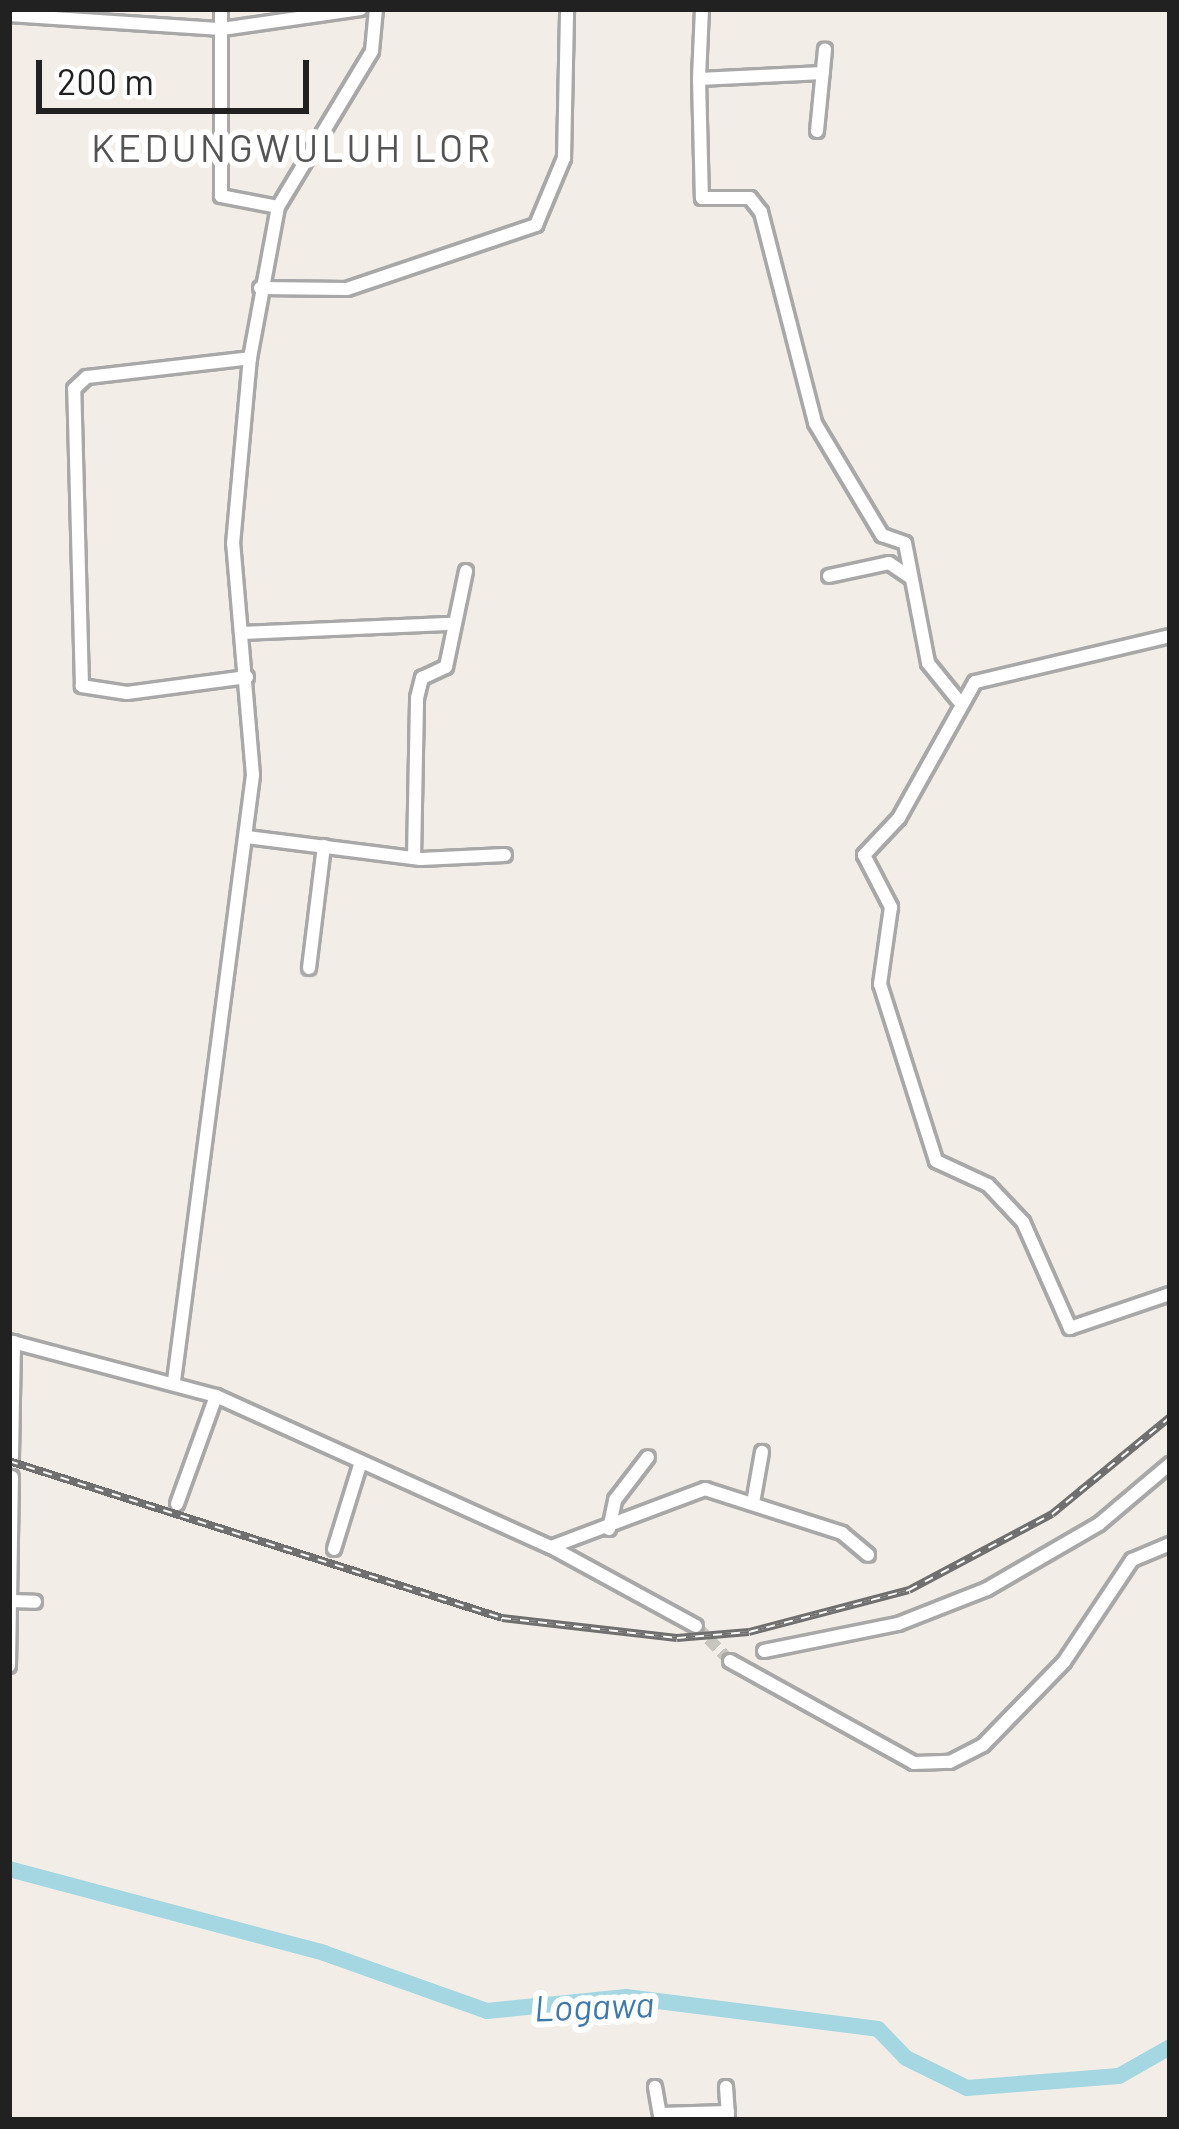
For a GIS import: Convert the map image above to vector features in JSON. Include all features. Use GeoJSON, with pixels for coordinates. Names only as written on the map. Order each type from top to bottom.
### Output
{"type":"FeatureCollection","features":[{"type":"Feature","properties":{"kind":"street"},"geometry":{"type":"LineString","coordinates":[[221,9],[221,196],[278,208]]}},
{"type":"Feature","properties":{"kind":"street"},"geometry":{"type":"LineString","coordinates":[[9,15],[222,29],[361,9]]}},
{"type":"Feature","properties":{"kind":"street"},"geometry":{"type":"LineString","coordinates":[[173,1381],[247,837],[248,677],[233,544],[260,288],[278,208],[372,51],[376,9]]}},
{"type":"Feature","properties":{"kind":"street"},"geometry":{"type":"LineString","coordinates":[[260,288],[347,289],[536,225],[564,158],[567,9]]}},
{"type":"Feature","properties":{"kind":"street"},"geometry":{"type":"LineString","coordinates":[[702,9],[702,198],[757,205],[815,423],[882,535],[905,543],[928,664],[958,700]]}},
{"type":"Feature","properties":{"kind":"street"},"geometry":{"type":"LineString","coordinates":[[817,131],[825,49]]}},
{"type":"Feature","properties":{"kind":"street"},"geometry":{"type":"LineString","coordinates":[[699,79],[823,73]]}},
{"type":"Feature","properties":{"kind":"street"},"geometry":{"type":"LineString","coordinates":[[248,677],[127,693],[82,686],[74,389],[87,377],[250,358]]}},
{"type":"Feature","properties":{"kind":"street"},"geometry":{"type":"LineString","coordinates":[[829,576],[889,563],[911,578]]}},
{"type":"Feature","properties":{"kind":"street"},"geometry":{"type":"LineString","coordinates":[[414,858],[417,698],[422,678],[446,667],[466,571]]}},
{"type":"Feature","properties":{"kind":"street"},"geometry":{"type":"LineString","coordinates":[[242,633],[452,624]]}},
{"type":"Feature","properties":{"kind":"street"},"geometry":{"type":"LineString","coordinates":[[1167,640],[984,679],[958,700],[899,818],[864,855],[891,907],[880,984],[933,1154],[1023,1222],[1070,1328],[1170,1294]]}},
{"type":"Feature","properties":{"kind":"street"},"geometry":{"type":"LineString","coordinates":[[247,837],[414,858],[505,855]]}},
{"type":"Feature","properties":{"kind":"street"},"geometry":{"type":"LineString","coordinates":[[309,968],[324,846]]}},
{"type":"Feature","properties":{"kind":"street"},"geometry":{"type":"LineString","coordinates":[[12,1457],[12,1341],[216,1396],[551,1546],[696,1626]]}},
{"type":"Feature","properties":{"kind":"street"},"geometry":{"type":"LineString","coordinates":[[177,1504],[216,1396]]}},
{"type":"Feature","properties":{"kind":"street"},"geometry":{"type":"LineString","coordinates":[[753,1503],[762,1452]]}},
{"type":"Feature","properties":{"kind":"street"},"geometry":{"type":"LineString","coordinates":[[609,1529],[615,1500],[648,1457]]}},
{"type":"Feature","properties":{"kind":"street"},"geometry":{"type":"LineString","coordinates":[[334,1549],[361,1462]]}},
{"type":"Feature","properties":{"kind":"street"},"geometry":{"type":"LineString","coordinates":[[764,1651],[893,1626],[1026,1571],[1170,1464]]}},
{"type":"Feature","properties":{"kind":"street"},"geometry":{"type":"LineString","coordinates":[[9,1666],[12,1477]]}},
{"type":"Feature","properties":{"kind":"street"},"geometry":{"type":"LineString","coordinates":[[551,1546],[609,1529],[697,1489],[842,1533],[868,1556]]}},
{"type":"Feature","properties":{"kind":"street"},"geometry":{"type":"LineString","coordinates":[[730,1661],[914,1763],[956,1761],[1064,1662],[1132,1560],[1170,1544]]}},
{"type":"Feature","properties":{"kind":"street"},"geometry":{"type":"LineString","coordinates":[[12,1601],[35,1602]]}},
{"type":"Feature","properties":{"kind":"street"},"geometry":{"type":"LineString","coordinates":[[655,2087],[660,2117],[728,2116],[726,2087]]}},
{"type":"Feature","properties":{"kind":"waterway","name":"Logawa"},"geometry":{"type":"LineString","coordinates":[[9,1869],[324,1953],[487,2011],[626,1997],[878,2029],[906,2058],[967,2088],[1119,2076],[1170,2047]]}},
{"type":"Feature","properties":{"kind":"tunnel"},"geometry":{"type":"LineString","coordinates":[[696,1626],[730,1661]]}},
{"type":"Feature","properties":{"kind":"railway"},"geometry":{"type":"LineString","coordinates":[[9,1461],[502,1618],[677,1638],[749,1632],[909,1590],[1052,1514],[1170,1417]]}},
{"type":"Feature","properties":{"kind":"district","name":"KEDUNGWULUH LOR"},"geometry":{"type":"Point","coordinates":[292,147]}}]}
